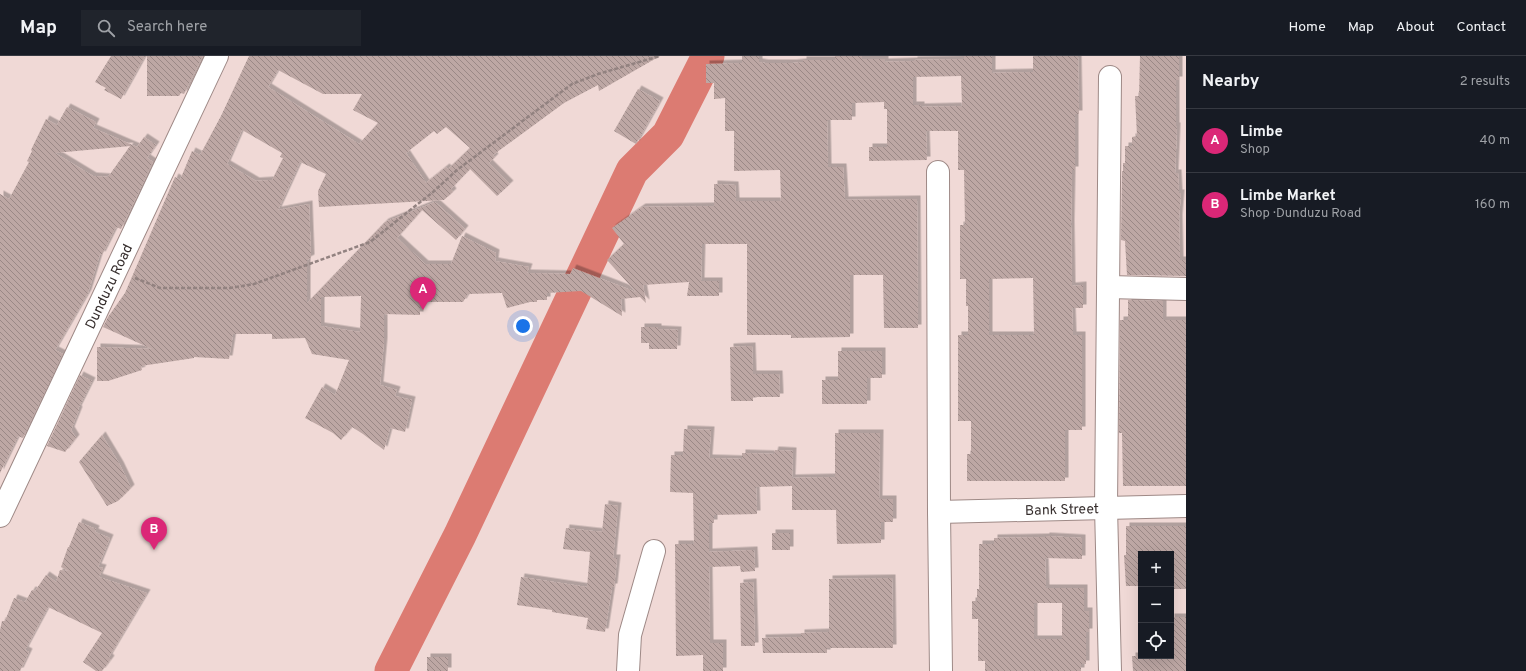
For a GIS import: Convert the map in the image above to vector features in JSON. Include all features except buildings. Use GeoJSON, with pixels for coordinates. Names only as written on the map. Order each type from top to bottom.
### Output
{"type":"FeatureCollection","features":[{"type":"Feature","properties":{"kind":"street","name":"Dunduzu Road"},"geometry":{"type":"LineString","coordinates":[[0,516],[217,56]]}},
{"type":"Feature","properties":{"kind":"street"},"geometry":{"type":"LineString","coordinates":[[1110,78],[1106,507],[1110,671]]}},
{"type":"Feature","properties":{"kind":"street"},"geometry":{"type":"LineString","coordinates":[[938,172],[941,671]]}},
{"type":"Feature","properties":{"kind":"street"},"geometry":{"type":"LineString","coordinates":[[1109,287],[1186,289]]}},
{"type":"Feature","properties":{"kind":"street","name":"Bank Street"},"geometry":{"type":"LineString","coordinates":[[939,512],[1186,506]]}},
{"type":"Feature","properties":{"kind":"street"},"geometry":{"type":"LineString","coordinates":[[628,671],[630,635],[654,551]]}},
{"type":"Feature","properties":{"kind":"path"},"geometry":{"type":"LineString","coordinates":[[116,271],[160,288],[230,288],[254,284],[370,242],[433,192],[457,170],[572,84],[598,74],[660,56]]}},
{"type":"Feature","properties":{"kind":"waterway"},"geometry":{"type":"LineString","coordinates":[[391,671],[460,535],[632,171],[668,135],[708,56]]}},
{"type":"Feature","properties":{"kind":"place","name":"Limbe"},"geometry":{"type":"Point","coordinates":[423,310]}},
{"type":"Feature","properties":{"kind":"place","name":"Limbe Market"},"geometry":{"type":"Point","coordinates":[154,550]}}]}
